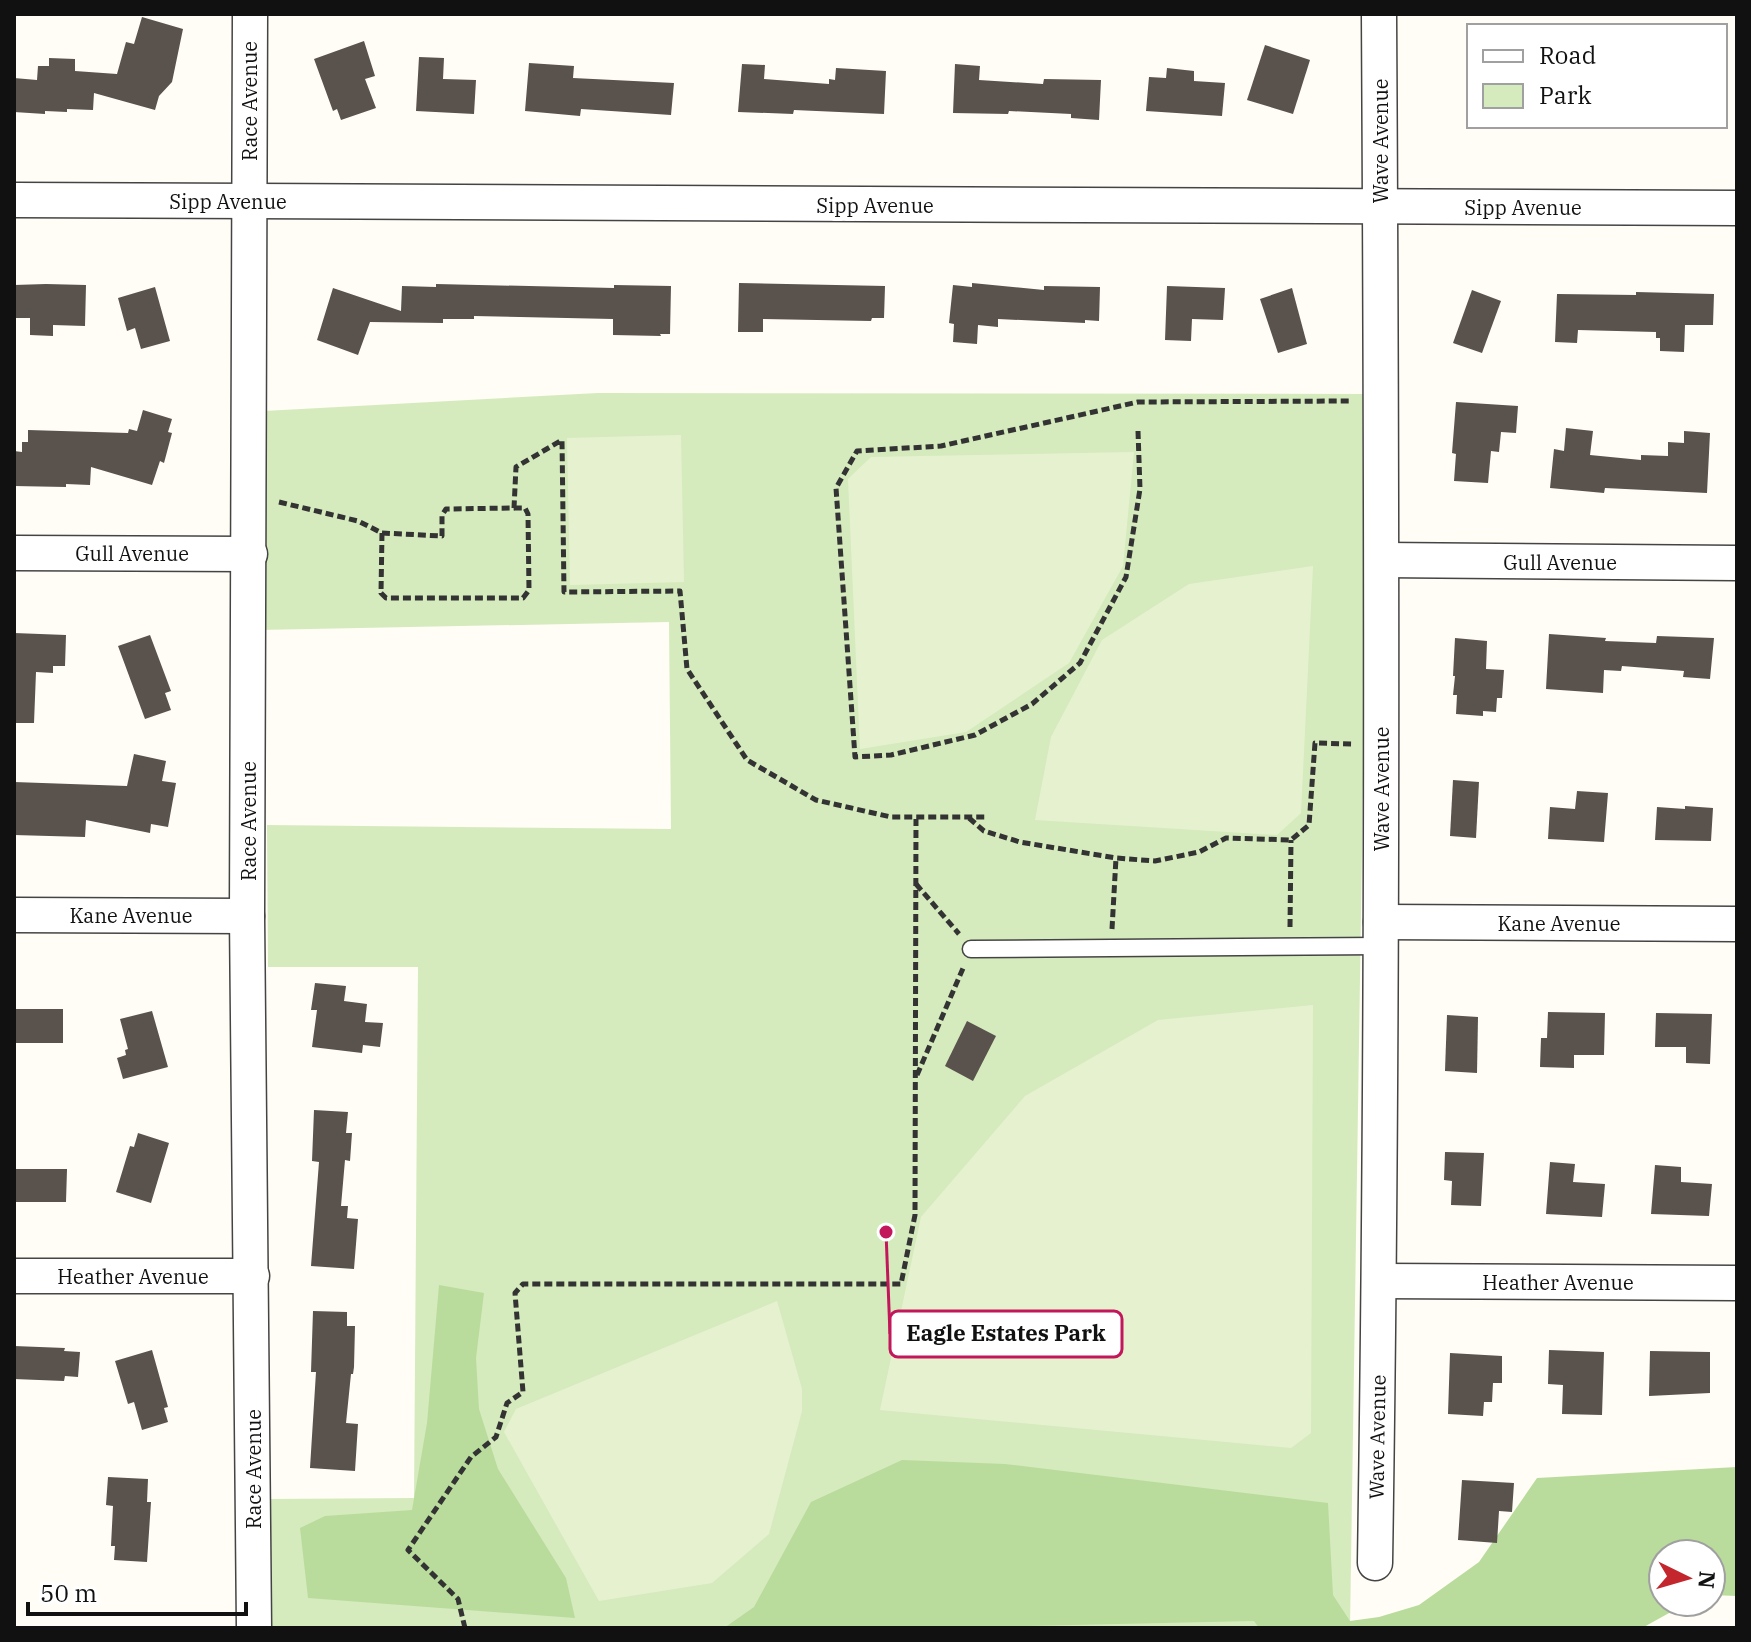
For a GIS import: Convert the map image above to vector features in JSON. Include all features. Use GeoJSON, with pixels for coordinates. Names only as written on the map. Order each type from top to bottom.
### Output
{"type":"FeatureCollection","features":[{"type":"Feature","properties":{"kind":"street","name":"Race Avenue"},"geometry":{"type":"LineString","coordinates":[[250,14],[247,916],[254,1628]]}},
{"type":"Feature","properties":{"kind":"street","name":"Wave Avenue"},"geometry":{"type":"LineString","coordinates":[[1375,1563],[1380,1281],[1383,560],[1379,14]]}},
{"type":"Feature","properties":{"kind":"street","name":"Sipp Avenue"},"geometry":{"type":"LineString","coordinates":[[14,200],[1737,208]]}},
{"type":"Feature","properties":{"kind":"street","name":"Gull Avenue"},"geometry":{"type":"LineString","coordinates":[[14,553],[250,554]]}},
{"type":"Feature","properties":{"kind":"street","name":"Gull Avenue"},"geometry":{"type":"LineString","coordinates":[[1383,560],[1737,563]]}},
{"type":"Feature","properties":{"kind":"street","name":"Kane Avenue"},"geometry":{"type":"LineString","coordinates":[[14,915],[247,916]]}},
{"type":"Feature","properties":{"kind":"street","name":"Kane Avenue"},"geometry":{"type":"LineString","coordinates":[[1381,934],[1737,924]]}},
{"type":"Feature","properties":{"kind":"street","name":"Heather Avenue"},"geometry":{"type":"LineString","coordinates":[[14,1276],[252,1276]]}},
{"type":"Feature","properties":{"kind":"street","name":"Heather Avenue"},"geometry":{"type":"LineString","coordinates":[[1380,1281],[1737,1283]]}},
{"type":"Feature","properties":{"kind":"lane"},"geometry":{"type":"LineString","coordinates":[[971,949],[1290,947],[1381,934]]}},
{"type":"Feature","properties":{"kind":"path"},"geometry":{"type":"LineString","coordinates":[[1138,431],[1140,489],[1126,577],[1080,663],[1032,704],[975,735],[891,755],[855,757],[836,488],[857,451],[941,446],[1138,402],[1382,401]]}},
{"type":"Feature","properties":{"kind":"path"},"geometry":{"type":"LineString","coordinates":[[514,508],[516,467],[562,440],[564,592],[680,591],[687,669],[747,760],[816,800],[891,817],[988,817]]}},
{"type":"Feature","properties":{"kind":"path"},"geometry":{"type":"LineString","coordinates":[[249,495],[358,521],[382,533],[442,536],[442,515],[446,509],[525,508],[528,514],[529,590],[523,598],[386,598],[381,593],[382,533]]}},
{"type":"Feature","properties":{"kind":"path"},"geometry":{"type":"LineString","coordinates":[[969,818],[984,831],[1020,842],[1116,858],[1155,861],[1199,852],[1226,838],[1291,840],[1309,825],[1315,743],[1382,745]]}},
{"type":"Feature","properties":{"kind":"path"},"geometry":{"type":"LineString","coordinates":[[465,1628],[458,1599],[408,1550],[471,1457],[496,1437],[507,1403],[523,1392],[515,1293],[523,1284],[901,1284],[915,1215],[916,819]]}},
{"type":"Feature","properties":{"kind":"path"},"geometry":{"type":"LineString","coordinates":[[1290,947],[1291,840]]}},
{"type":"Feature","properties":{"kind":"path"},"geometry":{"type":"LineString","coordinates":[[1111,948],[1116,858]]}},
{"type":"Feature","properties":{"kind":"path"},"geometry":{"type":"LineString","coordinates":[[915,1080],[971,949],[916,883]]}},
{"type":"Feature","properties":{"kind":"green space"},"geometry":{"type":"Polygon","coordinates":[[[598,393],[1369,394],[1350,1628],[271,1628],[269,1499],[414,1498],[418,967],[268,967],[267,825],[671,829],[669,622],[259,630],[264,411],[598,393]]]}},
{"type":"Feature","properties":{"kind":"green space"},"geometry":{"type":"Polygon","coordinates":[[[681,435],[684,582],[570,585],[567,438],[681,435]]]}},
{"type":"Feature","properties":{"kind":"green space"},"geometry":{"type":"Polygon","coordinates":[[[1134,452],[1123,566],[1069,663],[966,732],[860,749],[848,479],[871,457],[1134,452]]]}},
{"type":"Feature","properties":{"kind":"green space"},"geometry":{"type":"Polygon","coordinates":[[[1313,566],[1301,813],[1277,835],[1035,820],[1051,737],[1102,640],[1189,584],[1313,566]]]}},
{"type":"Feature","properties":{"kind":"green space"},"geometry":{"type":"Polygon","coordinates":[[[1313,1005],[1311,1433],[1291,1448],[880,1410],[921,1217],[1025,1096],[1158,1020],[1313,1005]]]}},
{"type":"Feature","properties":{"kind":"green space"},"geometry":{"type":"Polygon","coordinates":[[[439,1285],[484,1293],[476,1358],[479,1409],[498,1469],[566,1578],[575,1618],[308,1598],[300,1528],[325,1516],[412,1510],[427,1423],[439,1285]]]}},
{"type":"Feature","properties":{"kind":"green space"},"geometry":{"type":"Polygon","coordinates":[[[777,1301],[802,1389],[802,1411],[769,1534],[712,1583],[599,1601],[504,1432],[516,1409],[777,1301]]]}},
{"type":"Feature","properties":{"kind":"green space"},"geometry":{"type":"Polygon","coordinates":[[[902,1460],[1005,1464],[1328,1503],[1333,1595],[1350,1621],[1379,1617],[1419,1605],[1479,1562],[1537,1478],[1737,1467],[1737,1596],[1727,1596],[1727,1538],[1647,1538],[1647,1618],[1660,1618],[1642,1628],[1259,1628],[1254,1621],[930,1628],[724,1628],[754,1607],[811,1502],[902,1460]]]}},
{"type":"Feature","properties":{"kind":"building"},"geometry":{"type":"Polygon","coordinates":[[[142,17],[183,29],[172,82],[159,96],[155,110],[94,93],[93,110],[67,109],[67,112],[45,111],[45,114],[14,112],[14,78],[37,80],[38,66],[49,66],[49,58],[75,59],[75,71],[117,74],[126,42],[134,44],[142,17]]]}},
{"type":"Feature","properties":{"kind":"building"},"geometry":{"type":"Polygon","coordinates":[[[364,41],[375,76],[365,79],[376,108],[341,120],[337,109],[333,111],[314,59],[364,41]]]}},
{"type":"Feature","properties":{"kind":"building"},"geometry":{"type":"Polygon","coordinates":[[[1265,45],[1310,60],[1293,114],[1247,100],[1265,45]]]}},
{"type":"Feature","properties":{"kind":"building"},"geometry":{"type":"Polygon","coordinates":[[[419,57],[444,58],[443,79],[476,80],[474,114],[416,111],[419,57]]]}},
{"type":"Feature","properties":{"kind":"building"},"geometry":{"type":"Polygon","coordinates":[[[529,63],[574,66],[573,78],[674,83],[671,115],[581,109],[580,116],[525,111],[529,63]]]}},
{"type":"Feature","properties":{"kind":"building"},"geometry":{"type":"Polygon","coordinates":[[[742,64],[765,65],[764,79],[829,84],[829,79],[835,80],[836,68],[886,71],[884,114],[794,110],[793,114],[738,112],[742,64]]]}},
{"type":"Feature","properties":{"kind":"building"},"geometry":{"type":"Polygon","coordinates":[[[955,64],[980,66],[979,80],[1043,84],[1044,79],[1101,80],[1099,120],[1071,118],[1071,114],[1009,111],[1008,114],[953,113],[955,64]]]}},
{"type":"Feature","properties":{"kind":"building"},"geometry":{"type":"Polygon","coordinates":[[[1167,68],[1194,71],[1194,81],[1225,83],[1222,116],[1146,111],[1149,77],[1166,78],[1167,68]]]}},
{"type":"Feature","properties":{"kind":"building"},"geometry":{"type":"Polygon","coordinates":[[[739,283],[885,286],[884,318],[872,318],[871,321],[763,319],[763,332],[738,332],[739,283]]]}},
{"type":"Feature","properties":{"kind":"building"},"geometry":{"type":"Polygon","coordinates":[[[972,283],[1044,290],[1044,286],[1100,287],[1099,321],[998,319],[998,327],[978,325],[977,344],[953,342],[954,324],[949,323],[953,285],[972,287],[972,283]]]}},
{"type":"Feature","properties":{"kind":"building"},"geometry":{"type":"Polygon","coordinates":[[[436,284],[614,288],[614,285],[671,286],[670,334],[613,335],[613,319],[474,316],[474,319],[443,319],[443,323],[370,322],[358,355],[317,340],[333,288],[401,311],[402,286],[436,287],[436,284]]]}},
{"type":"Feature","properties":{"kind":"building"},"geometry":{"type":"Polygon","coordinates":[[[14,285],[86,285],[85,326],[53,325],[53,336],[30,335],[30,318],[14,318],[14,285]]]}},
{"type":"Feature","properties":{"kind":"building"},"geometry":{"type":"Polygon","coordinates":[[[1167,286],[1225,288],[1223,320],[1192,319],[1191,341],[1165,340],[1167,286]]]}},
{"type":"Feature","properties":{"kind":"building"},"geometry":{"type":"Polygon","coordinates":[[[155,287],[170,341],[141,349],[135,328],[127,331],[118,298],[155,287]]]}},
{"type":"Feature","properties":{"kind":"building"},"geometry":{"type":"Polygon","coordinates":[[[1292,288],[1307,344],[1278,353],[1260,299],[1292,288]]]}},
{"type":"Feature","properties":{"kind":"building"},"geometry":{"type":"Polygon","coordinates":[[[1472,290],[1501,301],[1482,353],[1453,343],[1472,290]]]}},
{"type":"Feature","properties":{"kind":"building"},"geometry":{"type":"Polygon","coordinates":[[[1636,292],[1714,294],[1713,325],[1685,325],[1684,352],[1660,351],[1660,338],[1656,338],[1656,332],[1578,330],[1577,343],[1555,342],[1557,294],[1636,295],[1636,292]]]}},
{"type":"Feature","properties":{"kind":"building"},"geometry":{"type":"Polygon","coordinates":[[[1456,402],[1518,406],[1516,433],[1501,432],[1499,452],[1491,451],[1488,483],[1454,481],[1456,454],[1452,453],[1456,402]]]}},
{"type":"Feature","properties":{"kind":"building"},"geometry":{"type":"Polygon","coordinates":[[[143,410],[172,419],[168,432],[172,433],[164,463],[160,461],[152,485],[91,467],[90,485],[14,486],[14,451],[22,452],[22,442],[28,442],[28,430],[128,433],[129,429],[137,431],[143,410]]]}},
{"type":"Feature","properties":{"kind":"building"},"geometry":{"type":"Polygon","coordinates":[[[1566,428],[1593,431],[1590,455],[1641,460],[1641,455],[1668,456],[1668,442],[1684,443],[1684,431],[1710,433],[1707,493],[1605,488],[1604,493],[1550,488],[1554,449],[1564,451],[1566,428]]]}},
{"type":"Feature","properties":{"kind":"building"},"geometry":{"type":"Polygon","coordinates":[[[14,633],[66,635],[65,666],[53,666],[53,673],[36,672],[34,723],[14,723],[14,633]]]}},
{"type":"Feature","properties":{"kind":"building"},"geometry":{"type":"Polygon","coordinates":[[[1549,634],[1656,643],[1657,636],[1714,638],[1710,679],[1683,677],[1684,671],[1622,666],[1621,671],[1604,670],[1603,693],[1546,689],[1549,634]]]}},
{"type":"Feature","properties":{"kind":"building"},"geometry":{"type":"Polygon","coordinates":[[[150,635],[171,691],[165,693],[171,710],[145,719],[118,646],[150,635]]]}},
{"type":"Feature","properties":{"kind":"building"},"geometry":{"type":"Polygon","coordinates":[[[1455,638],[1487,641],[1486,669],[1504,670],[1502,698],[1497,698],[1496,712],[1483,711],[1483,716],[1456,714],[1457,695],[1453,695],[1455,638]]]}},
{"type":"Feature","properties":{"kind":"building"},"geometry":{"type":"Polygon","coordinates":[[[134,754],[166,761],[162,781],[176,783],[168,827],[151,824],[150,833],[86,820],[85,837],[14,835],[14,782],[127,786],[134,754]]]}},
{"type":"Feature","properties":{"kind":"building"},"geometry":{"type":"Polygon","coordinates":[[[1453,780],[1479,782],[1476,838],[1450,836],[1453,780]]]}},
{"type":"Feature","properties":{"kind":"building"},"geometry":{"type":"Polygon","coordinates":[[[1577,791],[1608,793],[1604,842],[1548,839],[1550,807],[1575,809],[1577,791]]]}},
{"type":"Feature","properties":{"kind":"building"},"geometry":{"type":"Polygon","coordinates":[[[1685,806],[1713,808],[1711,841],[1655,840],[1657,807],[1685,809],[1685,806]]]}},
{"type":"Feature","properties":{"kind":"building"},"geometry":{"type":"Polygon","coordinates":[[[315,983],[346,986],[344,1001],[367,1004],[365,1022],[383,1023],[380,1047],[363,1045],[362,1053],[312,1047],[317,1010],[311,1010],[315,983]]]}},
{"type":"Feature","properties":{"kind":"building"},"geometry":{"type":"Polygon","coordinates":[[[14,1009],[63,1009],[63,1043],[14,1043],[14,1009]]]}},
{"type":"Feature","properties":{"kind":"building"},"geometry":{"type":"Polygon","coordinates":[[[152,1011],[168,1067],[123,1079],[117,1058],[126,1055],[125,1050],[128,1049],[120,1019],[152,1011]]]}},
{"type":"Feature","properties":{"kind":"building"},"geometry":{"type":"Polygon","coordinates":[[[1548,1012],[1605,1013],[1604,1055],[1574,1055],[1574,1068],[1540,1067],[1541,1038],[1547,1038],[1548,1012]]]}},
{"type":"Feature","properties":{"kind":"building"},"geometry":{"type":"Polygon","coordinates":[[[1656,1013],[1712,1014],[1710,1064],[1686,1063],[1686,1047],[1655,1047],[1656,1013]]]}},
{"type":"Feature","properties":{"kind":"building"},"geometry":{"type":"Polygon","coordinates":[[[1447,1015],[1478,1017],[1477,1073],[1445,1071],[1447,1015]]]}},
{"type":"Feature","properties":{"kind":"building"},"geometry":{"type":"Polygon","coordinates":[[[967,1021],[996,1036],[973,1081],[945,1066],[967,1021]]]}},
{"type":"Feature","properties":{"kind":"building"},"geometry":{"type":"Polygon","coordinates":[[[314,1110],[348,1112],[346,1133],[352,1133],[350,1161],[345,1160],[341,1206],[348,1206],[347,1218],[358,1219],[354,1269],[311,1266],[319,1162],[312,1161],[314,1110]]]}},
{"type":"Feature","properties":{"kind":"building"},"geometry":{"type":"Polygon","coordinates":[[[138,1133],[169,1143],[151,1203],[116,1192],[130,1146],[134,1147],[138,1133]]]}},
{"type":"Feature","properties":{"kind":"building"},"geometry":{"type":"Polygon","coordinates":[[[1445,1152],[1484,1153],[1481,1206],[1451,1205],[1452,1181],[1444,1180],[1445,1152]]]}},
{"type":"Feature","properties":{"kind":"building"},"geometry":{"type":"Polygon","coordinates":[[[1550,1162],[1575,1164],[1573,1182],[1605,1184],[1602,1217],[1546,1214],[1550,1162]]]}},
{"type":"Feature","properties":{"kind":"building"},"geometry":{"type":"Polygon","coordinates":[[[1655,1165],[1681,1167],[1681,1182],[1712,1184],[1709,1216],[1651,1214],[1655,1165]]]}},
{"type":"Feature","properties":{"kind":"building"},"geometry":{"type":"Polygon","coordinates":[[[14,1169],[67,1169],[66,1202],[14,1202],[14,1169]]]}},
{"type":"Feature","properties":{"kind":"building"},"geometry":{"type":"Polygon","coordinates":[[[313,1311],[347,1312],[347,1326],[355,1326],[354,1367],[346,1423],[358,1424],[355,1471],[310,1468],[316,1372],[311,1372],[313,1311]]]}},
{"type":"Feature","properties":{"kind":"building"},"geometry":{"type":"Polygon","coordinates":[[[14,1346],[65,1348],[64,1351],[80,1352],[78,1377],[65,1376],[64,1381],[14,1379],[14,1346]]]}},
{"type":"Feature","properties":{"kind":"building"},"geometry":{"type":"Polygon","coordinates":[[[152,1350],[168,1407],[164,1408],[168,1422],[142,1430],[134,1402],[128,1404],[115,1361],[152,1350]]]}},
{"type":"Feature","properties":{"kind":"building"},"geometry":{"type":"Polygon","coordinates":[[[1549,1350],[1604,1352],[1602,1415],[1562,1414],[1563,1385],[1548,1384],[1549,1350]]]}},
{"type":"Feature","properties":{"kind":"building"},"geometry":{"type":"Polygon","coordinates":[[[1650,1351],[1710,1352],[1710,1393],[1649,1396],[1650,1351]]]}},
{"type":"Feature","properties":{"kind":"building"},"geometry":{"type":"Polygon","coordinates":[[[1450,1353],[1502,1356],[1502,1383],[1493,1383],[1492,1402],[1484,1402],[1483,1416],[1448,1414],[1450,1353]]]}},
{"type":"Feature","properties":{"kind":"building"},"geometry":{"type":"Polygon","coordinates":[[[108,1477],[148,1479],[147,1502],[151,1502],[147,1562],[114,1560],[115,1546],[111,1546],[113,1506],[106,1505],[108,1477]]]}},
{"type":"Feature","properties":{"kind":"building"},"geometry":{"type":"Polygon","coordinates":[[[1462,1480],[1514,1483],[1512,1512],[1499,1511],[1497,1543],[1458,1540],[1462,1480]]]}},
{"type":"Feature","properties":{"kind":"place","name":"Eagle Estates Park"},"geometry":{"type":"Point","coordinates":[886,1232]}}]}
